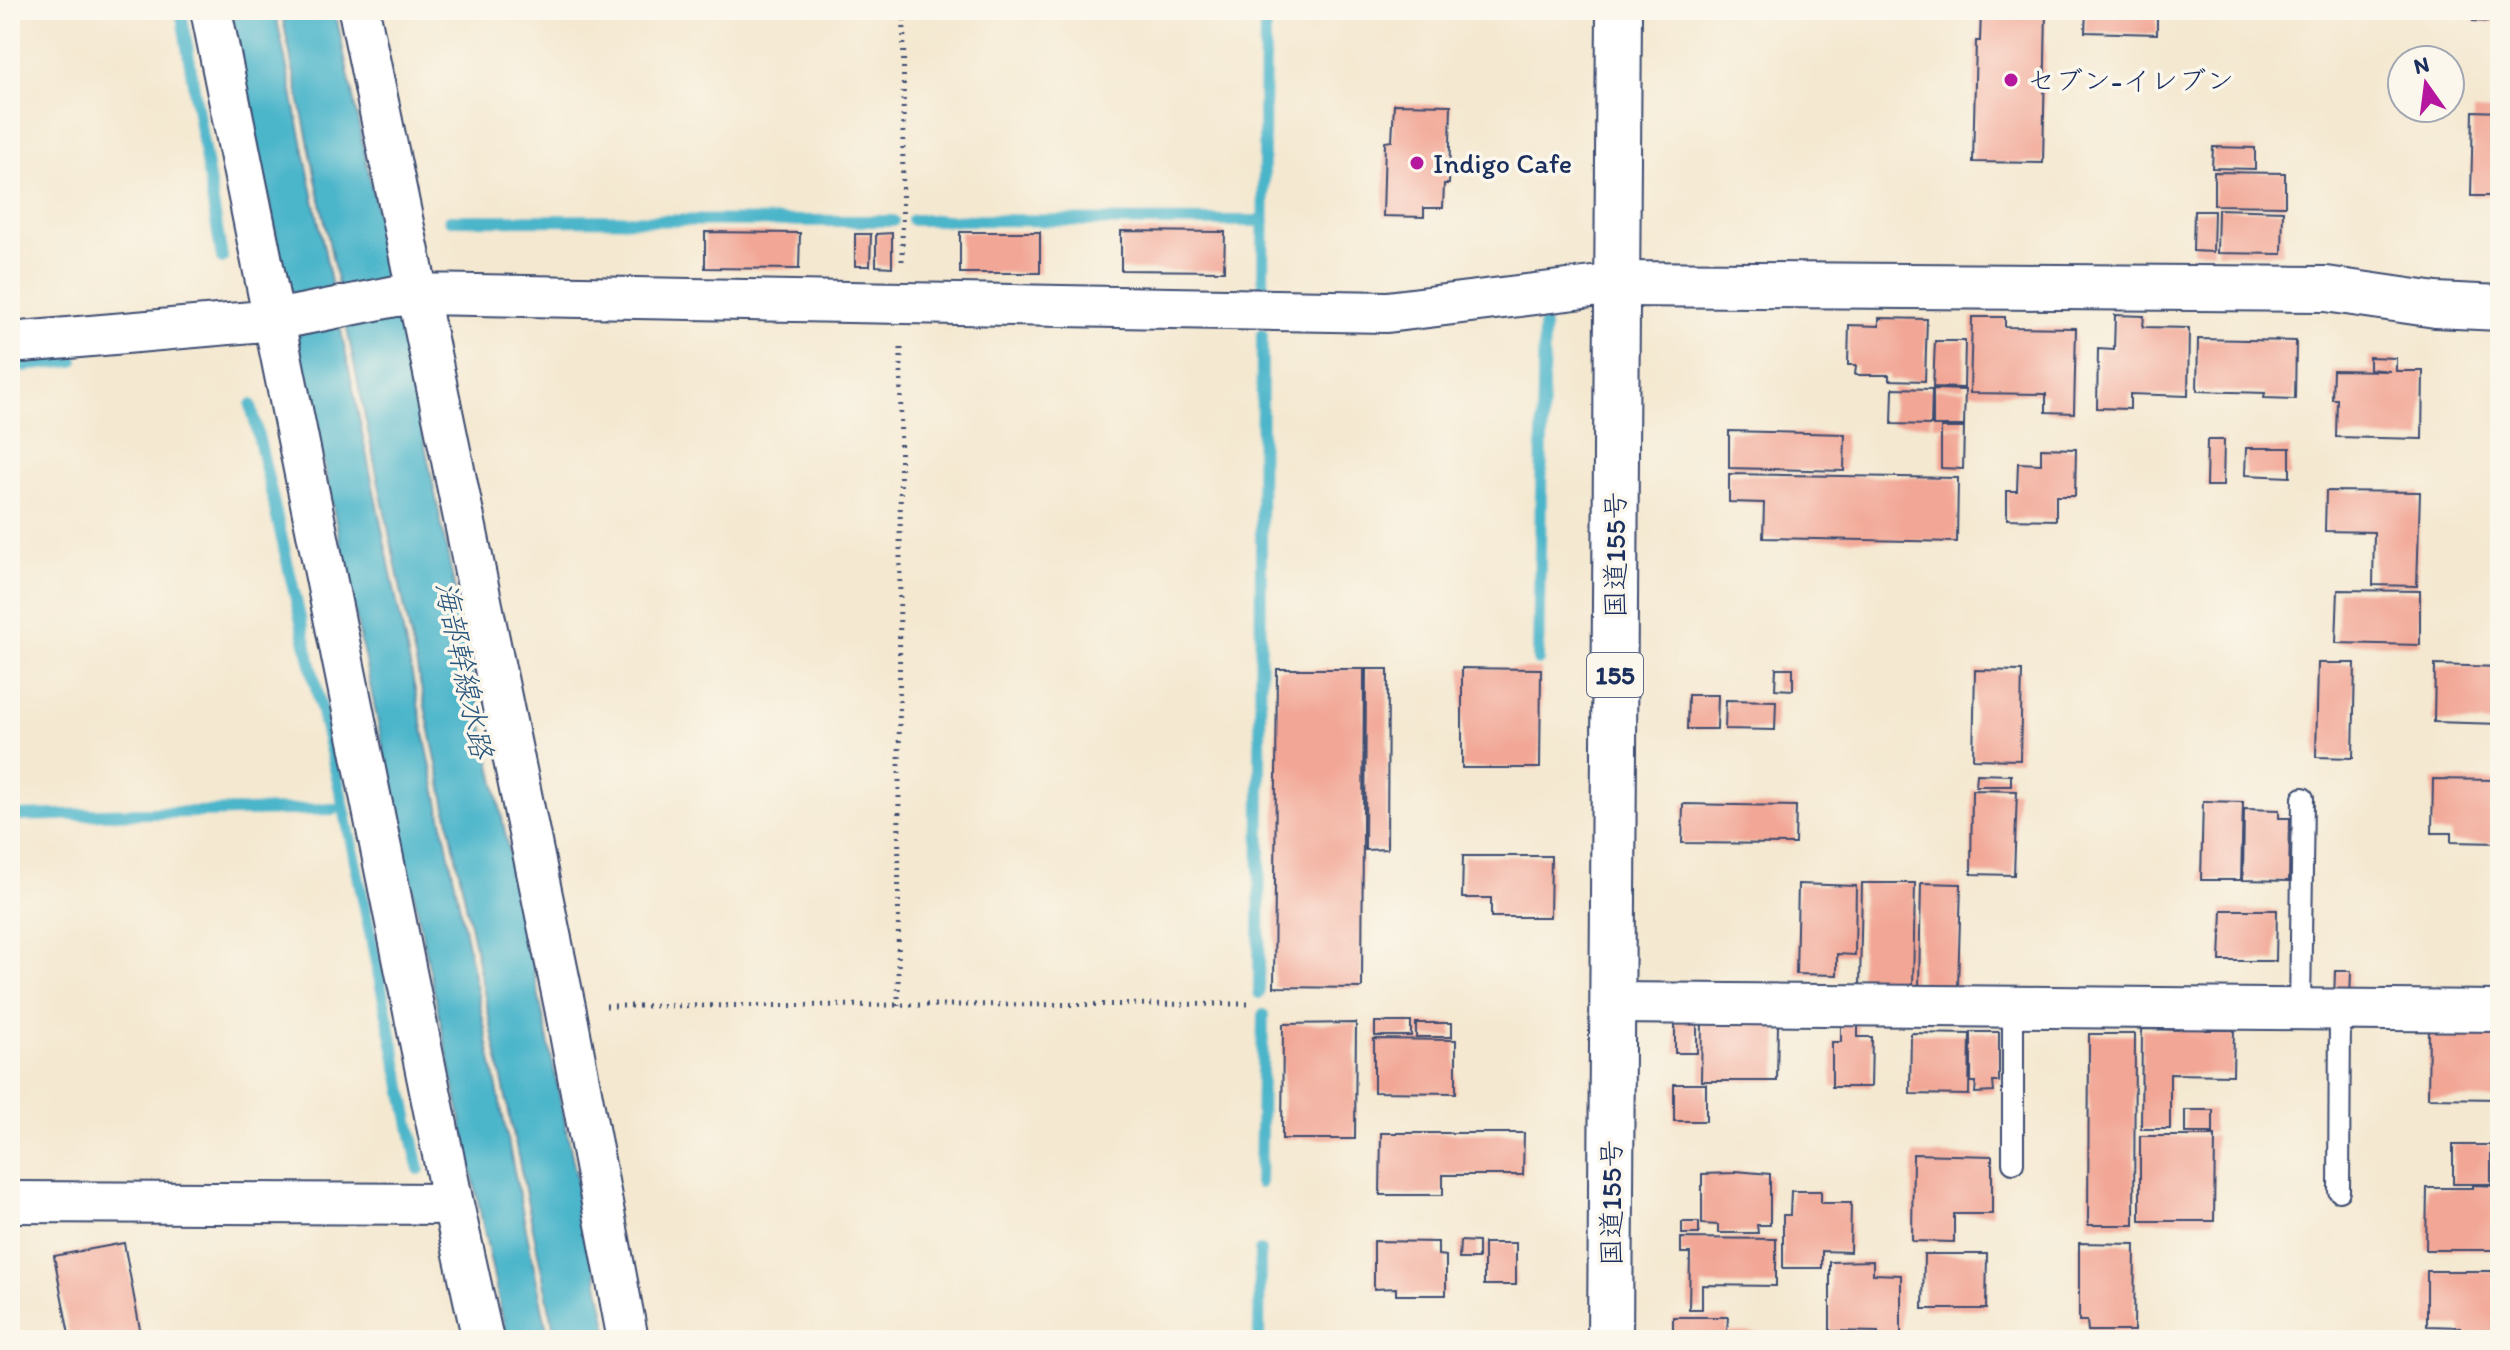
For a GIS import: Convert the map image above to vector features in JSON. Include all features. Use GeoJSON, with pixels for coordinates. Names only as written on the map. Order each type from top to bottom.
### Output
{"type":"FeatureCollection","features":[{"type":"Feature","properties":{"kind":"main road","name":"国道155号"},"geometry":{"type":"LineString","coordinates":[[1610,1340],[1619,10]]}},
{"type":"Feature","properties":{"kind":"main road"},"geometry":{"type":"LineString","coordinates":[[1617,284],[2326,289],[2436,305],[2500,308]]}},
{"type":"Feature","properties":{"kind":"street"},"geometry":{"type":"LineString","coordinates":[[211,10],[282,319],[453,1204],[483,1340]]}},
{"type":"Feature","properties":{"kind":"street"},"geometry":{"type":"LineString","coordinates":[[359,10],[408,295],[565,1007],[628,1340]]}},
{"type":"Feature","properties":{"kind":"street"},"geometry":{"type":"LineString","coordinates":[[10,343],[282,319],[408,295],[1387,312],[1617,284]]}},
{"type":"Feature","properties":{"kind":"street"},"geometry":{"type":"LineString","coordinates":[[1612,1003],[2500,1011]]}},
{"type":"Feature","properties":{"kind":"street"},"geometry":{"type":"LineString","coordinates":[[10,1202],[453,1204]]}},
{"type":"Feature","properties":{"kind":"lane"},"geometry":{"type":"LineString","coordinates":[[2300,1009],[2303,798]]}},
{"type":"Feature","properties":{"kind":"lane"},"geometry":{"type":"LineString","coordinates":[[2013,1007],[2013,1163]]}},
{"type":"Feature","properties":{"kind":"lane"},"geometry":{"type":"LineString","coordinates":[[2339,1191],[2340,1010]]}},
{"type":"Feature","properties":{"kind":"path"},"geometry":{"type":"LineString","coordinates":[[898,1006],[904,10]]}},
{"type":"Feature","properties":{"kind":"path"},"geometry":{"type":"LineString","coordinates":[[565,1007],[1250,1004]]}},
{"type":"Feature","properties":{"kind":"water"},"geometry":{"type":"Polygon","coordinates":[[[229,10],[275,10],[549,1340],[507,1340],[229,10]]]}},
{"type":"Feature","properties":{"kind":"water","name":"海部幹線水路"},"geometry":{"type":"Polygon","coordinates":[[[281,10],[335,10],[610,1340],[556,1340],[281,10]]]}},
{"type":"Feature","properties":{"kind":"building"},"geometry":{"type":"Polygon","coordinates":[[[1981,10],[2046,10],[2043,163],[1973,162],[1976,41],[1980,41],[1981,10]]]}},
{"type":"Feature","properties":{"kind":"building"},"geometry":{"type":"Polygon","coordinates":[[[2086,10],[2157,10],[2157,34],[2085,32],[2086,10]]]}},
{"type":"Feature","properties":{"kind":"building"},"geometry":{"type":"Polygon","coordinates":[[[2474,10],[2500,10],[2500,22],[2473,21],[2474,10]]]}},
{"type":"Feature","properties":{"kind":"building","name":"Indigo Cafe"},"geometry":{"type":"Polygon","coordinates":[[[1394,104],[1451,105],[1449,184],[1444,184],[1443,208],[1424,208],[1424,217],[1383,216],[1385,142],[1392,141],[1394,104]]]}},
{"type":"Feature","properties":{"kind":"building"},"geometry":{"type":"Polygon","coordinates":[[[2473,111],[2500,112],[2500,196],[2471,196],[2473,111]]]}},
{"type":"Feature","properties":{"kind":"building"},"geometry":{"type":"Polygon","coordinates":[[[2213,147],[2255,148],[2255,169],[2212,168],[2213,147]]]}},
{"type":"Feature","properties":{"kind":"building"},"geometry":{"type":"Polygon","coordinates":[[[2214,172],[2285,173],[2285,206],[2214,205],[2214,172]]]}},
{"type":"Feature","properties":{"kind":"building"},"geometry":{"type":"Polygon","coordinates":[[[2218,209],[2283,211],[2282,254],[2217,253],[2218,209]]]}},
{"type":"Feature","properties":{"kind":"building"},"geometry":{"type":"Polygon","coordinates":[[[2194,211],[2214,211],[2213,252],[2193,251],[2194,211]]]}},
{"type":"Feature","properties":{"kind":"building"},"geometry":{"type":"Polygon","coordinates":[[[1121,231],[1225,232],[1224,271],[1121,270],[1121,231]]]}},
{"type":"Feature","properties":{"kind":"building"},"geometry":{"type":"Polygon","coordinates":[[[705,232],[800,233],[799,269],[705,268],[705,232]]]}},
{"type":"Feature","properties":{"kind":"building"},"geometry":{"type":"Polygon","coordinates":[[[960,232],[1040,232],[1040,273],[960,273],[960,232]]]}},
{"type":"Feature","properties":{"kind":"building"},"geometry":{"type":"Polygon","coordinates":[[[892,233],[892,267],[876,266],[876,234],[892,233]]]}},
{"type":"Feature","properties":{"kind":"building"},"geometry":{"type":"Polygon","coordinates":[[[855,234],[871,234],[870,266],[855,266],[855,234]]]}},
{"type":"Feature","properties":{"kind":"building"},"geometry":{"type":"Polygon","coordinates":[[[2115,315],[2144,316],[2143,327],[2189,328],[2188,396],[2130,394],[2130,409],[2097,408],[2098,349],[2114,350],[2115,315]]]}},
{"type":"Feature","properties":{"kind":"building"},"geometry":{"type":"Polygon","coordinates":[[[1972,317],[2005,317],[2005,327],[2076,328],[2074,413],[2046,412],[2046,394],[1970,393],[1972,317]]]}},
{"type":"Feature","properties":{"kind":"building"},"geometry":{"type":"Polygon","coordinates":[[[1879,318],[1927,319],[1925,381],[1889,380],[1889,375],[1855,375],[1856,365],[1848,365],[1849,325],[1879,326],[1879,318]]]}},
{"type":"Feature","properties":{"kind":"building"},"geometry":{"type":"Polygon","coordinates":[[[2198,339],[2296,341],[2295,399],[2264,398],[2265,393],[2197,391],[2198,339]]]}},
{"type":"Feature","properties":{"kind":"building"},"geometry":{"type":"Polygon","coordinates":[[[1935,341],[1965,341],[1964,388],[1933,387],[1935,341]]]}},
{"type":"Feature","properties":{"kind":"building"},"geometry":{"type":"Polygon","coordinates":[[[2369,357],[2396,358],[2396,371],[2423,371],[2422,439],[2336,437],[2337,399],[2332,399],[2333,370],[2390,371],[2369,369],[2369,357]]]}},
{"type":"Feature","properties":{"kind":"building"},"geometry":{"type":"Polygon","coordinates":[[[1893,388],[1932,389],[1931,425],[1892,424],[1893,388]]]}},
{"type":"Feature","properties":{"kind":"building"},"geometry":{"type":"Polygon","coordinates":[[[1933,389],[1965,390],[1964,426],[1933,426],[1933,389]]]}},
{"type":"Feature","properties":{"kind":"building"},"geometry":{"type":"Polygon","coordinates":[[[1941,428],[1964,428],[1963,469],[1941,468],[1941,428]]]}},
{"type":"Feature","properties":{"kind":"building"},"geometry":{"type":"Polygon","coordinates":[[[1729,431],[1845,434],[1844,471],[1729,468],[1729,431]]]}},
{"type":"Feature","properties":{"kind":"building"},"geometry":{"type":"Polygon","coordinates":[[[2207,440],[2224,440],[2223,486],[2206,486],[2207,440]]]}},
{"type":"Feature","properties":{"kind":"building"},"geometry":{"type":"Polygon","coordinates":[[[2041,448],[2076,449],[2075,496],[2056,496],[2056,520],[2007,519],[2007,491],[2017,491],[2018,463],[2041,464],[2041,448]]]}},
{"type":"Feature","properties":{"kind":"building"},"geometry":{"type":"Polygon","coordinates":[[[2246,448],[2290,448],[2290,477],[2245,475],[2246,448]]]}},
{"type":"Feature","properties":{"kind":"building"},"geometry":{"type":"Polygon","coordinates":[[[1729,474],[1958,478],[1957,542],[1763,538],[1764,503],[1729,502],[1729,474]]]}},
{"type":"Feature","properties":{"kind":"building"},"geometry":{"type":"Polygon","coordinates":[[[2326,491],[2420,492],[2417,586],[2373,585],[2374,532],[2325,531],[2326,491]]]}},
{"type":"Feature","properties":{"kind":"building"},"geometry":{"type":"Polygon","coordinates":[[[2338,590],[2420,591],[2420,645],[2336,643],[2338,590]]]}},
{"type":"Feature","properties":{"kind":"building"},"geometry":{"type":"Polygon","coordinates":[[[2318,663],[2355,663],[2353,758],[2316,757],[2318,663]]]}},
{"type":"Feature","properties":{"kind":"building"},"geometry":{"type":"Polygon","coordinates":[[[2435,665],[2500,667],[2500,724],[2434,722],[2435,665]]]}},
{"type":"Feature","properties":{"kind":"building"},"geometry":{"type":"Polygon","coordinates":[[[1462,668],[1541,669],[1540,768],[1462,768],[1462,668]]]}},
{"type":"Feature","properties":{"kind":"building"},"geometry":{"type":"Polygon","coordinates":[[[1776,668],[1793,668],[1793,690],[1775,689],[1776,668]]]}},
{"type":"Feature","properties":{"kind":"building"},"geometry":{"type":"Polygon","coordinates":[[[1277,669],[1364,669],[1362,988],[1274,987],[1277,669]]]}},
{"type":"Feature","properties":{"kind":"building"},"geometry":{"type":"Polygon","coordinates":[[[1366,669],[1388,669],[1387,849],[1365,850],[1366,669]]]}},
{"type":"Feature","properties":{"kind":"building"},"geometry":{"type":"Polygon","coordinates":[[[1975,670],[2022,671],[2020,760],[1973,759],[1975,670]]]}},
{"type":"Feature","properties":{"kind":"building"},"geometry":{"type":"Polygon","coordinates":[[[1688,695],[1718,695],[1717,729],[1687,729],[1688,695]]]}},
{"type":"Feature","properties":{"kind":"building"},"geometry":{"type":"Polygon","coordinates":[[[1726,700],[1776,701],[1775,730],[1725,729],[1726,700]]]}},
{"type":"Feature","properties":{"kind":"building"},"geometry":{"type":"Polygon","coordinates":[[[2496,772],[2500,772],[2500,843],[2451,842],[2451,833],[2432,833],[2433,779],[2496,780],[2496,772]]]}},
{"type":"Feature","properties":{"kind":"building"},"geometry":{"type":"Polygon","coordinates":[[[1977,774],[2011,775],[2011,786],[1976,786],[1977,774]]]}},
{"type":"Feature","properties":{"kind":"building"},"geometry":{"type":"Polygon","coordinates":[[[1972,790],[2017,791],[2014,875],[1971,874],[1972,790]]]}},
{"type":"Feature","properties":{"kind":"building"},"geometry":{"type":"Polygon","coordinates":[[[2203,801],[2243,802],[2241,880],[2201,880],[2203,801]]]}},
{"type":"Feature","properties":{"kind":"building"},"geometry":{"type":"Polygon","coordinates":[[[1683,804],[1796,806],[1795,844],[1682,843],[1683,804]]]}},
{"type":"Feature","properties":{"kind":"building"},"geometry":{"type":"Polygon","coordinates":[[[2244,809],[2279,810],[2279,818],[2290,818],[2289,881],[2243,880],[2244,809]]]}},
{"type":"Feature","properties":{"kind":"building"},"geometry":{"type":"Polygon","coordinates":[[[1463,856],[1551,856],[1550,917],[1491,917],[1491,898],[1462,898],[1463,856]]]}},
{"type":"Feature","properties":{"kind":"building"},"geometry":{"type":"Polygon","coordinates":[[[1862,883],[1915,883],[1913,988],[1860,987],[1862,883]]]}},
{"type":"Feature","properties":{"kind":"building"},"geometry":{"type":"Polygon","coordinates":[[[1921,883],[1961,884],[1958,988],[1919,987],[1921,883]]]}},
{"type":"Feature","properties":{"kind":"building"},"geometry":{"type":"Polygon","coordinates":[[[1798,884],[1856,886],[1855,955],[1837,954],[1837,975],[1796,974],[1798,884]]]}},
{"type":"Feature","properties":{"kind":"building"},"geometry":{"type":"Polygon","coordinates":[[[2222,910],[2277,910],[2276,961],[2220,961],[2222,910]]]}},
{"type":"Feature","properties":{"kind":"building"},"geometry":{"type":"Polygon","coordinates":[[[2335,971],[2351,971],[2350,1001],[2334,1000],[2335,971]]]}},
{"type":"Feature","properties":{"kind":"building"},"geometry":{"type":"Polygon","coordinates":[[[1675,1016],[1697,1016],[1697,1053],[1675,1053],[1675,1016]]]}},
{"type":"Feature","properties":{"kind":"building"},"geometry":{"type":"Polygon","coordinates":[[[2178,1019],[2207,1019],[2206,1030],[2234,1030],[2233,1075],[2170,1074],[2170,1129],[2141,1129],[2142,1029],[2179,1030],[2178,1019]]]}},
{"type":"Feature","properties":{"kind":"building"},"geometry":{"type":"Polygon","coordinates":[[[1375,1022],[1411,1022],[1411,1036],[1375,1036],[1375,1022]]]}},
{"type":"Feature","properties":{"kind":"building"},"geometry":{"type":"Polygon","coordinates":[[[1356,1023],[1355,1139],[1282,1139],[1283,1024],[1356,1023]]]}},
{"type":"Feature","properties":{"kind":"building"},"geometry":{"type":"Polygon","coordinates":[[[1416,1023],[1452,1023],[1452,1037],[1416,1037],[1416,1023]]]}},
{"type":"Feature","properties":{"kind":"building"},"geometry":{"type":"Polygon","coordinates":[[[1702,1023],[1778,1023],[1777,1081],[1701,1081],[1702,1023]]]}},
{"type":"Feature","properties":{"kind":"building"},"geometry":{"type":"Polygon","coordinates":[[[1841,1025],[1858,1025],[1858,1037],[1872,1037],[1871,1087],[1832,1087],[1832,1042],[1841,1042],[1841,1025]]]}},
{"type":"Feature","properties":{"kind":"building"},"geometry":{"type":"Polygon","coordinates":[[[2429,1029],[2500,1030],[2500,1099],[2428,1098],[2429,1029]]]}},
{"type":"Feature","properties":{"kind":"building"},"geometry":{"type":"Polygon","coordinates":[[[1971,1032],[1999,1032],[1999,1082],[1993,1082],[1994,1092],[1975,1093],[1976,1082],[1971,1082],[1971,1032]]]}},
{"type":"Feature","properties":{"kind":"building"},"geometry":{"type":"Polygon","coordinates":[[[1911,1033],[1970,1034],[1969,1095],[1910,1094],[1911,1033]]]}},
{"type":"Feature","properties":{"kind":"building"},"geometry":{"type":"Polygon","coordinates":[[[2089,1034],[2135,1034],[2134,1225],[2088,1225],[2089,1034]]]}},
{"type":"Feature","properties":{"kind":"building"},"geometry":{"type":"Polygon","coordinates":[[[1374,1039],[1456,1040],[1456,1093],[1374,1092],[1374,1039]]]}},
{"type":"Feature","properties":{"kind":"building"},"geometry":{"type":"Polygon","coordinates":[[[1674,1084],[1706,1084],[1706,1121],[1674,1121],[1674,1084]]]}},
{"type":"Feature","properties":{"kind":"building"},"geometry":{"type":"Polygon","coordinates":[[[2185,1110],[2213,1110],[2213,1133],[2185,1133],[2185,1110]]]}},
{"type":"Feature","properties":{"kind":"building"},"geometry":{"type":"Polygon","coordinates":[[[1381,1133],[1524,1133],[1523,1175],[1443,1175],[1443,1195],[1380,1195],[1381,1133]]]}},
{"type":"Feature","properties":{"kind":"building"},"geometry":{"type":"Polygon","coordinates":[[[2140,1136],[2215,1136],[2214,1221],[2140,1221],[2140,1136]]]}},
{"type":"Feature","properties":{"kind":"building"},"geometry":{"type":"Polygon","coordinates":[[[2453,1145],[2491,1145],[2491,1184],[2453,1184],[2453,1145]]]}},
{"type":"Feature","properties":{"kind":"building"},"geometry":{"type":"Polygon","coordinates":[[[1913,1154],[1992,1156],[1992,1214],[1954,1214],[1954,1242],[1912,1241],[1913,1154]]]}},
{"type":"Feature","properties":{"kind":"building"},"geometry":{"type":"Polygon","coordinates":[[[1735,1171],[1770,1174],[1770,1225],[1757,1225],[1758,1233],[1718,1233],[1718,1225],[1702,1224],[1702,1174],[1735,1171]]]}},
{"type":"Feature","properties":{"kind":"building"},"geometry":{"type":"Polygon","coordinates":[[[2473,1185],[2500,1186],[2500,1250],[2426,1250],[2427,1188],[2473,1188],[2473,1185]]]}},
{"type":"Feature","properties":{"kind":"building"},"geometry":{"type":"Polygon","coordinates":[[[1791,1191],[1821,1191],[1821,1203],[1851,1203],[1850,1252],[1822,1251],[1822,1268],[1783,1268],[1783,1215],[1790,1215],[1791,1191]]]}},
{"type":"Feature","properties":{"kind":"building"},"geometry":{"type":"Polygon","coordinates":[[[1682,1222],[1699,1222],[1699,1234],[1682,1234],[1682,1222]]]}},
{"type":"Feature","properties":{"kind":"building"},"geometry":{"type":"Polygon","coordinates":[[[1681,1238],[1776,1239],[1776,1286],[1702,1285],[1702,1309],[1689,1309],[1690,1253],[1681,1253],[1681,1238]]]}},
{"type":"Feature","properties":{"kind":"building"},"geometry":{"type":"Polygon","coordinates":[[[1374,1241],[1438,1242],[1438,1255],[1446,1256],[1446,1295],[1396,1295],[1396,1288],[1374,1289],[1374,1241]]]}},
{"type":"Feature","properties":{"kind":"building"},"geometry":{"type":"Polygon","coordinates":[[[1460,1241],[1478,1242],[1478,1259],[1459,1259],[1460,1241]]]}},
{"type":"Feature","properties":{"kind":"building"},"geometry":{"type":"Polygon","coordinates":[[[124,1243],[142,1340],[70,1340],[54,1256],[124,1243]]]}},
{"type":"Feature","properties":{"kind":"building"},"geometry":{"type":"Polygon","coordinates":[[[1484,1243],[1516,1243],[1516,1285],[1484,1285],[1484,1243]]]}},
{"type":"Feature","properties":{"kind":"building"},"geometry":{"type":"Polygon","coordinates":[[[2079,1243],[2135,1244],[2134,1331],[2088,1331],[2087,1321],[2079,1321],[2079,1243]]]}},
{"type":"Feature","properties":{"kind":"building"},"geometry":{"type":"Polygon","coordinates":[[[1924,1254],[1987,1254],[1986,1309],[1923,1309],[1924,1254]]]}},
{"type":"Feature","properties":{"kind":"building"},"geometry":{"type":"Polygon","coordinates":[[[1873,1261],[1873,1274],[1901,1275],[1901,1340],[1878,1340],[1878,1332],[1830,1331],[1830,1262],[1873,1261]]]}},
{"type":"Feature","properties":{"kind":"building"},"geometry":{"type":"Polygon","coordinates":[[[2427,1271],[2500,1271],[2500,1336],[2461,1336],[2461,1327],[2427,1326],[2427,1271]]]}},
{"type":"Feature","properties":{"kind":"building"},"geometry":{"type":"Polygon","coordinates":[[[1673,1317],[1728,1317],[1727,1332],[1758,1333],[1758,1340],[1673,1340],[1673,1317]]]}},
{"type":"Feature","properties":{"kind":"waterway"},"geometry":{"type":"LineString","coordinates":[[181,10],[222,258]]}},
{"type":"Feature","properties":{"kind":"waterway"},"geometry":{"type":"LineString","coordinates":[[1263,289],[1265,10]]}},
{"type":"Feature","properties":{"kind":"waterway"},"geometry":{"type":"LineString","coordinates":[[450,220],[893,221]]}},
{"type":"Feature","properties":{"kind":"waterway"},"geometry":{"type":"LineString","coordinates":[[913,220],[1264,221]]}},
{"type":"Feature","properties":{"kind":"waterway"},"geometry":{"type":"LineString","coordinates":[[1538,660],[1544,326]]}},
{"type":"Feature","properties":{"kind":"waterway"},"geometry":{"type":"LineString","coordinates":[[1259,993],[1262,335]]}},
{"type":"Feature","properties":{"kind":"waterway"},"geometry":{"type":"LineString","coordinates":[[10,367],[73,361]]}},
{"type":"Feature","properties":{"kind":"waterway"},"geometry":{"type":"LineString","coordinates":[[251,405],[344,808],[419,1169]]}},
{"type":"Feature","properties":{"kind":"waterway"},"geometry":{"type":"LineString","coordinates":[[10,816],[334,809]]}},
{"type":"Feature","properties":{"kind":"waterway"},"geometry":{"type":"LineString","coordinates":[[1260,1183],[1263,1015]]}},
{"type":"Feature","properties":{"kind":"waterway"},"geometry":{"type":"LineString","coordinates":[[1259,1340],[1260,1251]]}},
{"type":"Feature","properties":{"kind":"place","name":"セブン-イレブン"},"geometry":{"type":"Point","coordinates":[2011,80]}},
{"type":"Feature","properties":{"kind":"place","name":"Indigo Cafe"},"geometry":{"type":"Point","coordinates":[1417,163]}}]}
